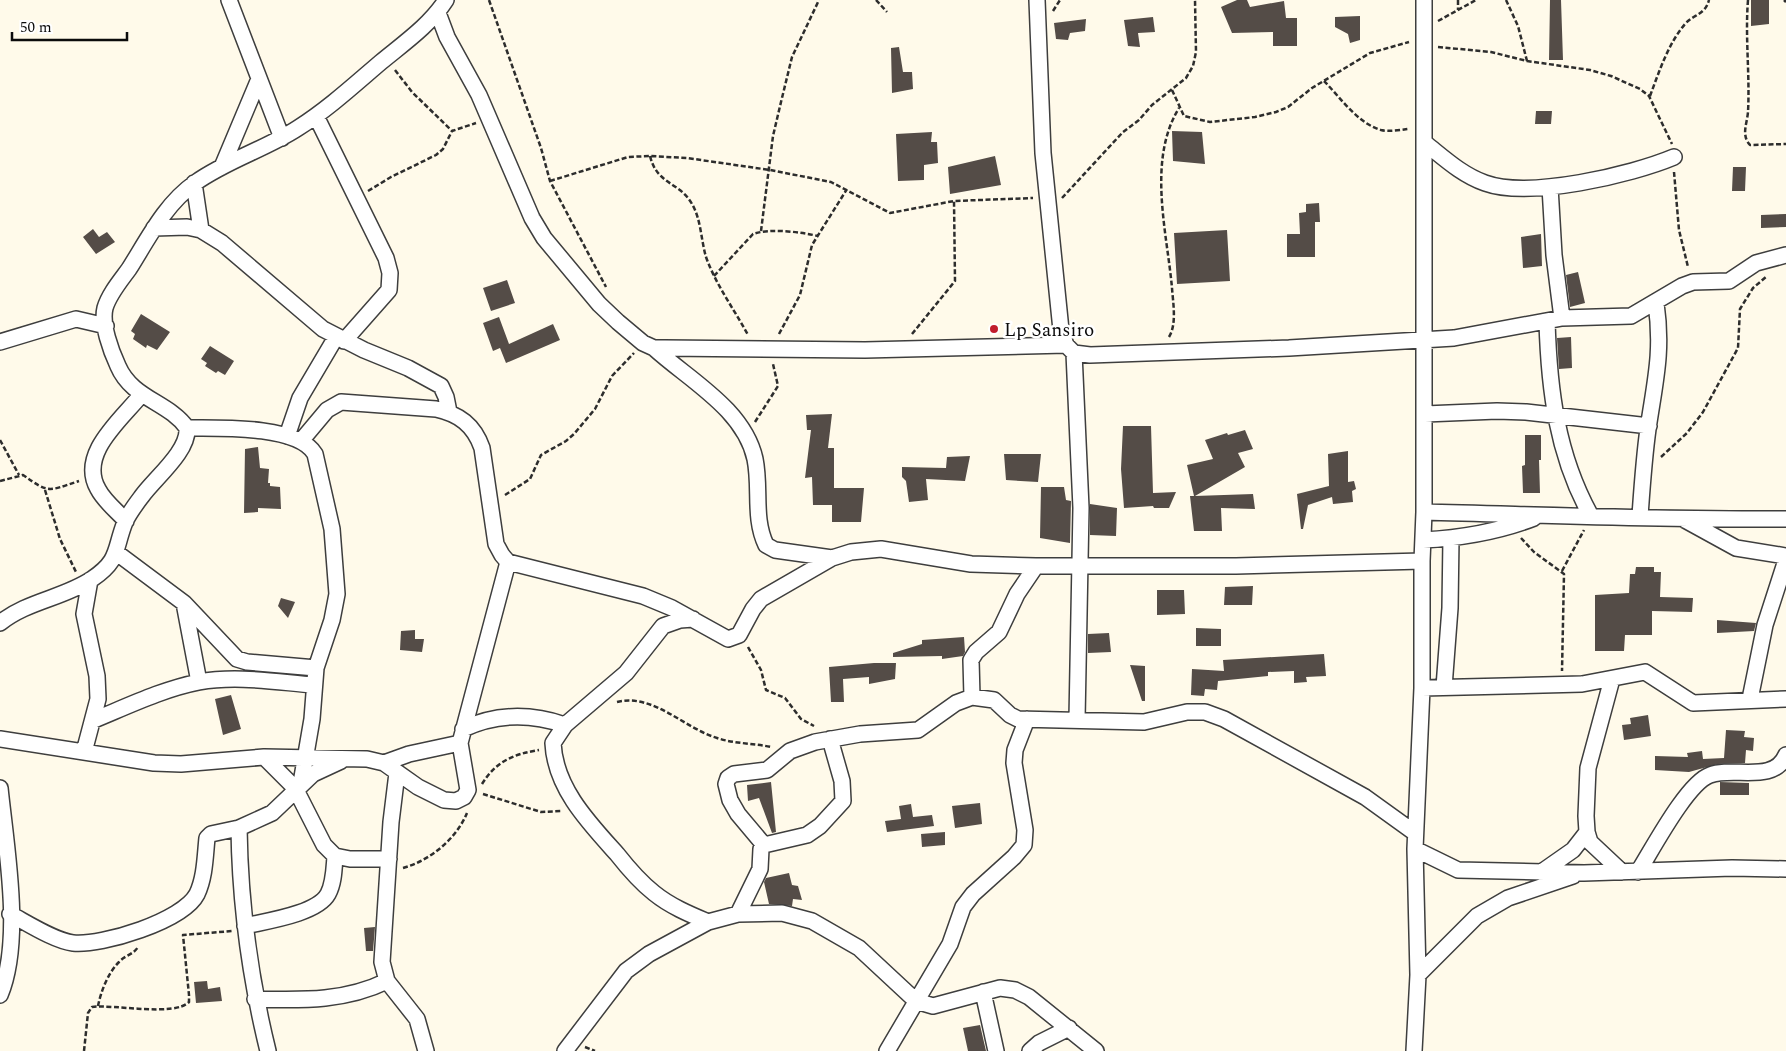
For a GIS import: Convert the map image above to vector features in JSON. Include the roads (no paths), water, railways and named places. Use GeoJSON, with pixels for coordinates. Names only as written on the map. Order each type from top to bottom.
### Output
{"type":"FeatureCollection","features":[{"type":"Feature","properties":{"kind":"street"},"geometry":{"type":"LineString","coordinates":[[229,0],[282,138]]}},
{"type":"Feature","properties":{"kind":"street"},"geometry":{"type":"LineString","coordinates":[[1037,0],[1049,213],[1061,330],[1070,349],[1081,508],[1077,719]]}},
{"type":"Feature","properties":{"kind":"street"},"geometry":{"type":"LineString","coordinates":[[1414,1051],[1418,976],[1415,833],[1422,688],[1425,414],[1423,340],[1424,0]]}},
{"type":"Feature","properties":{"kind":"street"},"geometry":{"type":"LineString","coordinates":[[0,623],[28,606],[86,582],[108,567],[117,553],[126,521],[143,495],[179,451],[187,435],[187,428],[182,421],[142,395],[128,382],[118,367],[106,326],[105,308],[170,205],[194,183],[282,138],[316,116],[386,58],[442,6],[453,51],[489,118],[532,218],[544,238],[599,304],[724,406],[748,439],[755,458],[760,524],[766,545],[775,550],[832,558]]}},
{"type":"Feature","properties":{"kind":"street"},"geometry":{"type":"LineString","coordinates":[[222,167],[259,79]]}},
{"type":"Feature","properties":{"kind":"street"},"geometry":{"type":"LineString","coordinates":[[294,438],[300,398],[340,339],[389,290],[390,273],[386,258],[316,116]]}},
{"type":"Feature","properties":{"kind":"street"},"geometry":{"type":"LineString","coordinates":[[1425,136],[1468,176],[1487,184],[1550,186],[1627,173],[1674,157]]}},
{"type":"Feature","properties":{"kind":"street"},"geometry":{"type":"LineString","coordinates":[[194,183],[201,230]]}},
{"type":"Feature","properties":{"kind":"street"},"geometry":{"type":"LineString","coordinates":[[1550,186],[1554,254],[1554,320],[1550,392],[1555,417],[1580,495],[1591,516]]}},
{"type":"Feature","properties":{"kind":"street"},"geometry":{"type":"LineString","coordinates":[[154,228],[187,227],[201,230],[222,243],[306,316],[340,339],[408,368],[441,386],[446,397],[449,412]]}},
{"type":"Feature","properties":{"kind":"street"},"geometry":{"type":"LineString","coordinates":[[648,345],[763,350],[1070,349],[1090,355],[1159,354],[1454,338],[1554,320],[1631,316],[1682,286],[1693,282],[1729,282],[1756,263],[1786,254]]}},
{"type":"Feature","properties":{"kind":"street"},"geometry":{"type":"LineString","coordinates":[[1640,516],[1642,471],[1660,361],[1660,332],[1656,303]]}},
{"type":"Feature","properties":{"kind":"street"},"geometry":{"type":"LineString","coordinates":[[0,342],[76,319],[106,326]]}},
{"type":"Feature","properties":{"kind":"street"},"geometry":{"type":"LineString","coordinates":[[126,521],[98,491],[92,477],[92,464],[98,447],[142,395]]}},
{"type":"Feature","properties":{"kind":"street"},"geometry":{"type":"LineString","coordinates":[[294,438],[327,410],[341,402],[436,409],[449,412],[470,425],[478,436],[482,448],[496,544],[508,562],[644,596],[693,619],[728,639],[739,635],[753,608],[761,599],[832,558],[851,552],[882,549],[971,564],[1036,566],[1236,566],[1422,561]]}},
{"type":"Feature","properties":{"kind":"street"},"geometry":{"type":"LineString","coordinates":[[1425,414],[1497,411],[1526,412],[1555,417],[1648,426]]}},
{"type":"Feature","properties":{"kind":"street"},"geometry":{"type":"LineString","coordinates":[[187,428],[219,428],[294,438],[311,448],[317,460],[336,560],[337,594],[332,620],[316,668],[312,718],[306,756],[298,785]]}},
{"type":"Feature","properties":{"kind":"street"},"geometry":{"type":"LineString","coordinates":[[1424,512],[1640,516],[1684,520],[1786,519]]}},
{"type":"Feature","properties":{"kind":"street"},"geometry":{"type":"LineString","coordinates":[[1423,540],[1451,538],[1512,527],[1542,515]]}},
{"type":"Feature","properties":{"kind":"street"},"geometry":{"type":"LineString","coordinates":[[1684,520],[1736,548],[1786,556]]}},
{"type":"Feature","properties":{"kind":"street"},"geometry":{"type":"LineString","coordinates":[[1444,687],[1450,608],[1451,538]]}},
{"type":"Feature","properties":{"kind":"street"},"geometry":{"type":"LineString","coordinates":[[117,553],[184,603],[237,659],[247,662],[316,668]]}},
{"type":"Feature","properties":{"kind":"street"},"geometry":{"type":"LineString","coordinates":[[1750,699],[1765,625],[1786,560]]}},
{"type":"Feature","properties":{"kind":"street"},"geometry":{"type":"LineString","coordinates":[[384,762],[418,787],[444,800],[456,801],[464,797],[468,790],[462,736],[477,686],[508,562]]}},
{"type":"Feature","properties":{"kind":"street"},"geometry":{"type":"LineString","coordinates":[[972,697],[972,660],[976,652],[999,632],[1018,594],[1036,566]]}},
{"type":"Feature","properties":{"kind":"street"},"geometry":{"type":"LineString","coordinates":[[84,752],[94,720],[98,698],[97,676],[84,614],[86,582]]}},
{"type":"Feature","properties":{"kind":"street"},"geometry":{"type":"LineString","coordinates":[[184,603],[199,682]]}},
{"type":"Feature","properties":{"kind":"street"},"geometry":{"type":"LineString","coordinates":[[693,619],[680,620],[663,626],[626,673],[565,725],[556,736],[553,750],[566,787],[578,810],[653,892],[675,907],[708,922]]}},
{"type":"Feature","properties":{"kind":"street"},"geometry":{"type":"LineString","coordinates":[[1422,688],[1582,684],[1645,672],[1652,674],[1682,698],[1700,704],[1750,699],[1786,699]]}},
{"type":"Feature","properties":{"kind":"street"},"geometry":{"type":"LineString","coordinates":[[94,720],[165,692],[199,682],[240,679],[314,685]]}},
{"type":"Feature","properties":{"kind":"street"},"geometry":{"type":"LineString","coordinates":[[1612,679],[1588,768],[1586,790],[1587,832],[1597,851],[1622,872]]}},
{"type":"Feature","properties":{"kind":"street"},"geometry":{"type":"LineString","coordinates":[[764,845],[738,814],[730,800],[726,784],[728,778],[734,774],[767,770],[790,751],[830,739],[860,734],[918,730],[956,703],[972,697],[994,700],[1010,715],[1018,719],[1144,722],[1187,712],[1205,712],[1224,719],[1330,776],[1365,797],[1415,833]]}},
{"type":"Feature","properties":{"kind":"street"},"geometry":{"type":"LineString","coordinates":[[0,739],[154,762],[180,764],[264,757],[306,756],[367,759],[384,762],[462,736],[477,722],[515,716],[535,717],[565,725]]}},
{"type":"Feature","properties":{"kind":"street"},"geometry":{"type":"LineString","coordinates":[[887,1051],[950,944],[964,907],[973,894],[1014,857],[1024,845],[1025,830],[1014,763],[1019,734],[1027,719]]}},
{"type":"Feature","properties":{"kind":"street"},"geometry":{"type":"LineString","coordinates":[[738,914],[760,870],[761,849],[764,845],[807,835],[820,826],[843,801],[842,781],[830,739]]}},
{"type":"Feature","properties":{"kind":"street"},"geometry":{"type":"LineString","coordinates":[[1638,872],[1669,822],[1698,783],[1708,775],[1723,771],[1765,772],[1776,768],[1786,755]]}},
{"type":"Feature","properties":{"kind":"street"},"geometry":{"type":"LineString","coordinates":[[264,757],[298,785],[324,845],[335,856],[350,859],[389,859]]}},
{"type":"Feature","properties":{"kind":"street"},"geometry":{"type":"LineString","coordinates":[[10,914],[72,943],[116,936],[175,916],[189,906],[196,895],[202,881],[207,838],[211,834],[239,828],[272,813],[281,806],[298,785],[313,774],[345,759]]}},
{"type":"Feature","properties":{"kind":"street"},"geometry":{"type":"LineString","coordinates":[[397,773],[382,962],[387,982],[417,1020],[426,1051]]}},
{"type":"Feature","properties":{"kind":"street"},"geometry":{"type":"LineString","coordinates":[[0,788],[10,914],[7,974],[0,996]]}},
{"type":"Feature","properties":{"kind":"street"},"geometry":{"type":"LineString","coordinates":[[239,828],[245,928],[255,999],[268,1051]]}},
{"type":"Feature","properties":{"kind":"street"},"geometry":{"type":"LineString","coordinates":[[1542,871],[1573,850],[1587,832]]}},
{"type":"Feature","properties":{"kind":"street"},"geometry":{"type":"LineString","coordinates":[[1415,848],[1458,870],[1584,873],[1732,868],[1786,870]]}},
{"type":"Feature","properties":{"kind":"street"},"geometry":{"type":"LineString","coordinates":[[245,928],[291,914],[323,901],[328,894],[333,880],[335,856]]}},
{"type":"Feature","properties":{"kind":"street"},"geometry":{"type":"LineString","coordinates":[[1418,976],[1477,916],[1508,898],[1584,873]]}},
{"type":"Feature","properties":{"kind":"street"},"geometry":{"type":"LineString","coordinates":[[565,1051],[626,971],[656,950],[708,922],[738,914],[782,913],[812,921],[859,948],[916,1001],[933,1006],[949,1004],[1000,988],[1015,990],[1029,997],[1096,1051]]}},
{"type":"Feature","properties":{"kind":"street"},"geometry":{"type":"LineString","coordinates":[[255,999],[341,997],[362,992],[387,982]]}},
{"type":"Feature","properties":{"kind":"street"},"geometry":{"type":"LineString","coordinates":[[983,992],[996,1051]]}},
{"type":"Feature","properties":{"kind":"street"},"geometry":{"type":"LineString","coordinates":[[1030,1051],[1039,1043],[1069,1028]]}},
{"type":"Feature","properties":{"kind":"place","name":"Lp Sansiro"},"geometry":{"type":"Point","coordinates":[994,329]}}]}
